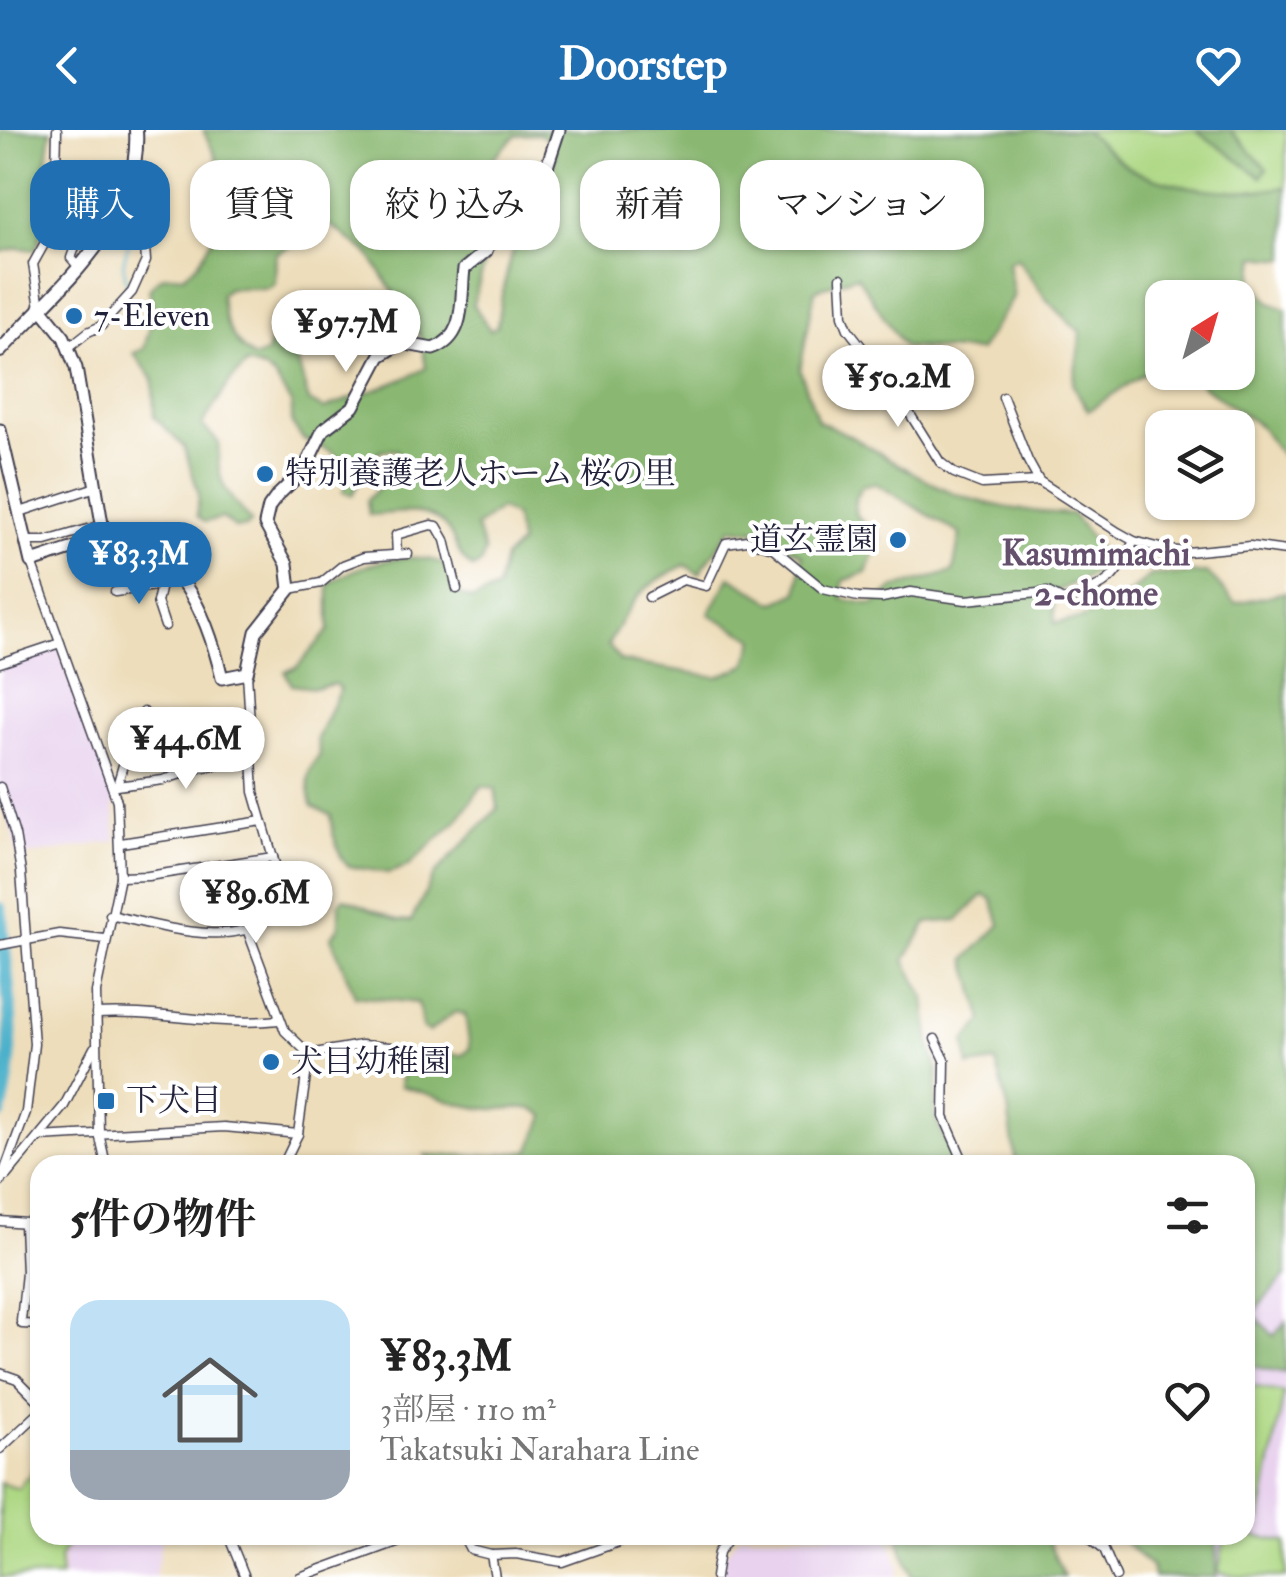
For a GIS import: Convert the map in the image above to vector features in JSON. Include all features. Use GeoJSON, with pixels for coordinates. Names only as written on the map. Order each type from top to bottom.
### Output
{"type":"FeatureCollection","features":[{"type":"Feature","properties":{"kind":"main road"},"geometry":{"type":"LineString","coordinates":[[134,160],[136,130]]}},
{"type":"Feature","properties":{"kind":"main road"},"geometry":{"type":"LineString","coordinates":[[0,430],[5,474],[20,512],[31,562],[105,542],[152,554],[187,587],[210,628],[222,678],[247,673],[256,632],[290,588],[287,564],[264,524],[269,507],[304,470],[323,430],[353,407],[385,352],[406,342],[433,349],[448,339],[462,316],[464,269],[483,254],[497,223],[543,179],[559,130]]}},
{"type":"Feature","properties":{"kind":"main road"},"geometry":{"type":"LineString","coordinates":[[0,351],[91,250]]}},
{"type":"Feature","properties":{"kind":"main road"},"geometry":{"type":"LineString","coordinates":[[40,308],[58,326],[76,368],[105,542]]}},
{"type":"Feature","properties":{"kind":"street"},"geometry":{"type":"LineString","coordinates":[[40,308],[34,264],[56,215],[56,130]]}},
{"type":"Feature","properties":{"kind":"street"},"geometry":{"type":"LineString","coordinates":[[74,250],[71,258],[78,266]]}},
{"type":"Feature","properties":{"kind":"street"},"geometry":{"type":"LineString","coordinates":[[69,347],[102,326],[132,292],[148,250]]}},
{"type":"Feature","properties":{"kind":"street"},"geometry":{"type":"LineString","coordinates":[[841,278],[843,316],[848,329],[895,390],[940,462],[954,474],[982,484],[1040,481]]}},
{"type":"Feature","properties":{"kind":"street"},"geometry":{"type":"LineString","coordinates":[[1002,396],[1040,481],[1134,541],[1187,552],[1250,546],[1286,550]]}},
{"type":"Feature","properties":{"kind":"street"},"geometry":{"type":"LineString","coordinates":[[20,512],[96,487]]}},
{"type":"Feature","properties":{"kind":"street"},"geometry":{"type":"LineString","coordinates":[[397,555],[396,535],[431,524],[437,526],[457,589]]}},
{"type":"Feature","properties":{"kind":"street"},"geometry":{"type":"LineString","coordinates":[[26,541],[46,541],[102,526]]}},
{"type":"Feature","properties":{"kind":"street"},"geometry":{"type":"LineString","coordinates":[[649,597],[683,580],[706,586],[726,543],[747,540],[773,548],[823,589],[858,597],[882,598],[910,592],[966,600],[1048,592],[1064,601],[1102,586],[1118,572],[1134,541]]}},
{"type":"Feature","properties":{"kind":"street"},"geometry":{"type":"LineString","coordinates":[[290,588],[321,584],[343,565],[364,557],[408,554]]}},
{"type":"Feature","properties":{"kind":"street"},"geometry":{"type":"LineString","coordinates":[[31,562],[115,787],[120,876],[105,939],[96,1014],[98,1133],[104,1155]]}},
{"type":"Feature","properties":{"kind":"street"},"geometry":{"type":"LineString","coordinates":[[115,592],[162,585],[178,578]]}},
{"type":"Feature","properties":{"kind":"street"},"geometry":{"type":"LineString","coordinates":[[162,585],[157,602],[165,626]]}},
{"type":"Feature","properties":{"kind":"street"},"geometry":{"type":"LineString","coordinates":[[0,663],[60,643]]}},
{"type":"Feature","properties":{"kind":"street"},"geometry":{"type":"LineString","coordinates":[[230,936],[275,913],[280,906],[273,857],[254,792],[247,673]]}},
{"type":"Feature","properties":{"kind":"street"},"geometry":{"type":"LineString","coordinates":[[115,787],[144,712]]}},
{"type":"Feature","properties":{"kind":"street"},"geometry":{"type":"LineString","coordinates":[[129,743],[197,733]]}},
{"type":"Feature","properties":{"kind":"street"},"geometry":{"type":"LineString","coordinates":[[115,787],[252,759]]}},
{"type":"Feature","properties":{"kind":"street"},"geometry":{"type":"LineString","coordinates":[[0,787],[15,835],[34,1034],[24,1122],[0,1183]]}},
{"type":"Feature","properties":{"kind":"street"},"geometry":{"type":"LineString","coordinates":[[120,843],[262,820]]}},
{"type":"Feature","properties":{"kind":"street"},"geometry":{"type":"LineString","coordinates":[[120,876],[148,876],[273,857]]}},
{"type":"Feature","properties":{"kind":"street"},"geometry":{"type":"LineString","coordinates":[[110,915],[241,937],[253,945]]}},
{"type":"Feature","properties":{"kind":"street"},"geometry":{"type":"LineString","coordinates":[[247,929],[279,1020],[308,1054]]}},
{"type":"Feature","properties":{"kind":"street"},"geometry":{"type":"LineString","coordinates":[[0,945],[59,934],[105,939]]}},
{"type":"Feature","properties":{"kind":"street"},"geometry":{"type":"LineString","coordinates":[[96,1014],[128,1012],[247,1024],[279,1020]]}},
{"type":"Feature","properties":{"kind":"street"},"geometry":{"type":"LineString","coordinates":[[935,1039],[945,1060],[944,1117],[961,1155]]}},
{"type":"Feature","properties":{"kind":"street"},"geometry":{"type":"LineString","coordinates":[[0,1183],[64,1106],[96,1044]]}},
{"type":"Feature","properties":{"kind":"street"},"geometry":{"type":"LineString","coordinates":[[308,1054],[360,1045],[390,1047]]}},
{"type":"Feature","properties":{"kind":"street"},"geometry":{"type":"LineString","coordinates":[[287,1155],[298,1134],[308,1054]]}},
{"type":"Feature","properties":{"kind":"street"},"geometry":{"type":"LineString","coordinates":[[39,1137],[224,1127],[298,1134]]}},
{"type":"Feature","properties":{"kind":"street"},"geometry":{"type":"LineString","coordinates":[[0,1222],[30,1224]]}},
{"type":"Feature","properties":{"kind":"street"},"geometry":{"type":"LineString","coordinates":[[24,1224],[22,1324],[30,1324]]}},
{"type":"Feature","properties":{"kind":"street"},"geometry":{"type":"LineString","coordinates":[[1,1376],[16,1378],[30,1392]]}},
{"type":"Feature","properties":{"kind":"street"},"geometry":{"type":"LineString","coordinates":[[0,1448],[30,1421]]}},
{"type":"Feature","properties":{"kind":"street"},"geometry":{"type":"LineString","coordinates":[[232,1545],[246,1577]]}},
{"type":"Feature","properties":{"kind":"street"},"geometry":{"type":"LineString","coordinates":[[300,1577],[388,1545]]}},
{"type":"Feature","properties":{"kind":"street"},"geometry":{"type":"LineString","coordinates":[[468,1545],[471,1550],[491,1556],[516,1554],[562,1562],[610,1545]]}},
{"type":"Feature","properties":{"kind":"street"},"geometry":{"type":"LineString","coordinates":[[716,1577],[724,1545]]}},
{"type":"Feature","properties":{"kind":"street"},"geometry":{"type":"LineString","coordinates":[[1099,1545],[1116,1577]]}},
{"type":"Feature","properties":{"kind":"street"},"geometry":{"type":"LineString","coordinates":[[491,1556],[495,1577]]}},
{"type":"Feature","properties":{"kind":"shaded area"},"geometry":{"type":"Polygon","coordinates":[[[57,644],[113,797],[116,841],[18,857],[0,787],[0,663],[57,644]]]}},
{"type":"Feature","properties":{"kind":"shaded area"},"geometry":{"type":"Polygon","coordinates":[[[1286,1211],[1286,1577],[1164,1577],[1155,1545],[1255,1545],[1255,1226],[1286,1211]]]}},
{"type":"Feature","properties":{"kind":"shaded area"},"geometry":{"type":"Polygon","coordinates":[[[70,1545],[160,1545],[155,1577],[63,1577],[62,1557],[70,1545]]]}},
{"type":"Feature","properties":{"kind":"shaded area"},"geometry":{"type":"Polygon","coordinates":[[[733,1545],[891,1545],[899,1567],[896,1577],[722,1577],[726,1553],[733,1545]]]}},
{"type":"Feature","properties":{"kind":"green space"},"geometry":{"type":"Polygon","coordinates":[[[0,130],[51,130],[47,160],[30,160],[30,249],[0,252],[0,130]]]}},
{"type":"Feature","properties":{"kind":"green space"},"geometry":{"type":"Polygon","coordinates":[[[203,130],[1084,130],[1125,165],[1157,179],[1212,190],[1286,187],[1286,259],[1256,256],[1253,280],[1145,280],[1145,372],[1088,411],[1073,385],[1081,333],[1047,300],[1017,258],[1008,263],[1014,296],[979,351],[904,347],[857,276],[815,290],[800,370],[818,421],[926,480],[990,504],[1072,514],[1100,549],[1104,569],[1053,593],[1055,623],[1081,619],[1128,595],[1151,575],[1208,573],[1235,603],[1286,592],[1286,1275],[1255,1311],[1255,1155],[1015,1155],[996,1062],[969,1066],[965,1041],[983,1021],[966,959],[1000,925],[992,899],[983,895],[958,920],[927,923],[905,960],[925,998],[930,1045],[938,1071],[935,1117],[952,1155],[499,1155],[529,1151],[545,1116],[526,1108],[468,1106],[400,1086],[402,1070],[438,1054],[463,1055],[470,1048],[465,1014],[455,1012],[429,1032],[423,1029],[418,1003],[355,996],[331,937],[339,927],[339,904],[344,898],[398,920],[411,921],[435,874],[498,808],[495,788],[482,786],[458,820],[408,866],[389,873],[348,866],[333,834],[331,815],[312,806],[309,785],[309,773],[320,755],[317,739],[340,689],[335,684],[314,688],[292,685],[285,672],[297,667],[329,630],[329,584],[370,564],[400,558],[431,560],[445,564],[455,593],[473,600],[497,589],[504,558],[520,544],[514,516],[500,509],[476,527],[485,552],[481,563],[473,568],[436,519],[403,512],[369,515],[367,500],[403,463],[397,450],[381,450],[370,460],[352,495],[343,492],[351,471],[333,452],[303,439],[292,424],[292,405],[276,379],[264,369],[247,364],[231,380],[202,425],[219,443],[224,486],[251,522],[235,528],[223,518],[204,522],[197,516],[199,494],[184,447],[154,417],[153,379],[134,353],[144,349],[154,311],[149,289],[163,276],[183,276],[206,250],[283,250],[276,254],[275,283],[268,288],[228,288],[221,294],[224,314],[234,337],[253,358],[267,353],[272,339],[283,338],[296,356],[309,401],[324,409],[426,368],[421,337],[363,250],[488,250],[473,304],[490,330],[497,326],[513,250],[560,250],[560,160],[554,160],[548,139],[539,134],[516,135],[492,160],[350,160],[350,240],[330,225],[330,160],[217,160],[203,130]],[[875,483],[862,486],[855,499],[855,514],[880,539],[866,573],[843,581],[842,599],[873,605],[894,588],[953,572],[960,534],[875,483]],[[731,528],[699,574],[685,565],[646,589],[608,645],[620,661],[717,677],[746,665],[755,639],[709,614],[730,577],[774,603],[798,592],[802,555],[761,531],[731,528]]]}},
{"type":"Feature","properties":{"kind":"green space"},"geometry":{"type":"Polygon","coordinates":[[[1060,130],[1286,130],[1286,224],[1206,229],[1060,130]]]}},
{"type":"Feature","properties":{"kind":"green space"},"geometry":{"type":"Polygon","coordinates":[[[1196,130],[1230,130],[1267,169],[1261,177],[1196,130]]]}},
{"type":"Feature","properties":{"kind":"green space"},"geometry":{"type":"Polygon","coordinates":[[[1255,284],[1270,303],[1286,309],[1286,462],[1255,423],[1255,410],[1237,410],[1208,390],[1255,390],[1255,284]]]}},
{"type":"Feature","properties":{"kind":"green space"},"geometry":{"type":"Polygon","coordinates":[[[1255,1317],[1274,1336],[1286,1321],[1286,1373],[1255,1367],[1255,1317]]]}},
{"type":"Feature","properties":{"kind":"green space"},"geometry":{"type":"Polygon","coordinates":[[[1255,1386],[1284,1393],[1260,1520],[1255,1525],[1255,1386]]]}},
{"type":"Feature","properties":{"kind":"green space"},"geometry":{"type":"Polygon","coordinates":[[[25,1478],[29,1479],[30,1545],[67,1545],[59,1558],[61,1577],[0,1577],[0,1483],[19,1489],[25,1478]]]}},
{"type":"Feature","properties":{"kind":"green space"},"geometry":{"type":"Polygon","coordinates":[[[1255,1536],[1286,1542],[1286,1577],[1218,1573],[1223,1545],[1255,1545],[1255,1536]]]}},
{"type":"Feature","properties":{"kind":"green space"},"geometry":{"type":"Polygon","coordinates":[[[901,1545],[1050,1545],[1064,1577],[912,1577],[901,1545]]]}},
{"type":"Feature","properties":{"kind":"green space"},"geometry":{"type":"Polygon","coordinates":[[[1128,1545],[1217,1545],[1216,1577],[1154,1577],[1152,1568],[1128,1545]]]}},
{"type":"Feature","properties":{"kind":"waterway"},"geometry":{"type":"LineString","coordinates":[[127,250],[123,264],[128,290]]}},
{"type":"Feature","properties":{"kind":"waterway"},"geometry":{"type":"LineString","coordinates":[[0,909],[10,1035],[0,1113]]}},
{"type":"Feature","properties":{"kind":"place","name":"7-Eleven"},"geometry":{"type":"Point","coordinates":[74,316]}},
{"type":"Feature","properties":{"kind":"place","name":"特別養護老人ホーム 桜の里"},"geometry":{"type":"Point","coordinates":[265,474]}},
{"type":"Feature","properties":{"kind":"place","name":"道玄霊園"},"geometry":{"type":"Point","coordinates":[898,540]}},
{"type":"Feature","properties":{"kind":"place","name":"犬目幼稚園"},"geometry":{"type":"Point","coordinates":[271,1062]}},
{"type":"Feature","properties":{"kind":"place","name":"下犬目"},"geometry":{"type":"Point","coordinates":[106,1101]}},
{"type":"Feature","properties":{"kind":"district","name":"Kasumimachi 2-chome"},"geometry":{"type":"Point","coordinates":[1096,574]}}]}
